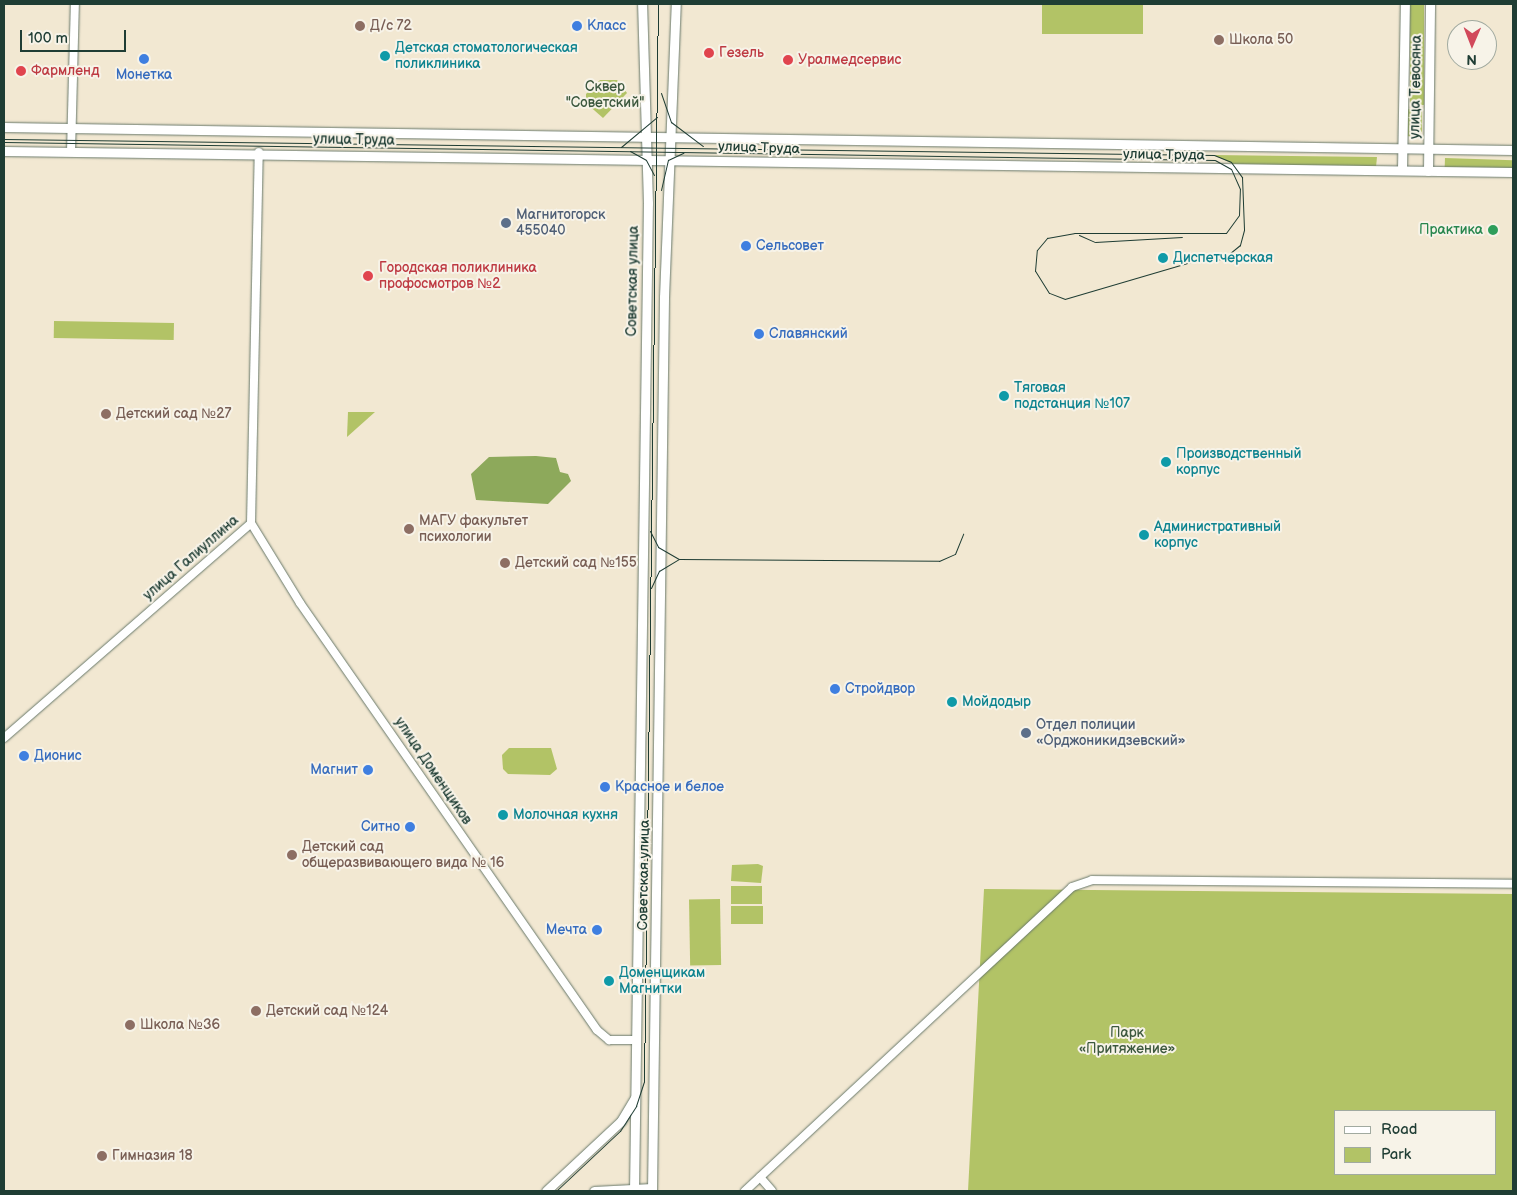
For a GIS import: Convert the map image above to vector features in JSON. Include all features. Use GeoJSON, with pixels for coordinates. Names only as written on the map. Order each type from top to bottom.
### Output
{"type":"FeatureCollection","features":[{"type":"Feature","properties":{"kind":"main road","name":"Советская улица"},"geometry":{"type":"LineString","coordinates":[[634,1190],[643,559],[646,159],[642,4]]}},
{"type":"Feature","properties":{"kind":"main road","name":"Советская улица"},"geometry":{"type":"LineString","coordinates":[[652,1190],[669,160],[672,139],[676,4]]}},
{"type":"Feature","properties":{"kind":"main road","name":"улица Тевосяна"},"geometry":{"type":"LineString","coordinates":[[1402,170],[1405,4]]}},
{"type":"Feature","properties":{"kind":"main road","name":"улица Тевосяна"},"geometry":{"type":"LineString","coordinates":[[1428,171],[1430,4]]}},
{"type":"Feature","properties":{"kind":"main road","name":"улица Труда"},"geometry":{"type":"LineString","coordinates":[[4,127],[672,139],[1513,150]]}},
{"type":"Feature","properties":{"kind":"main road","name":"улица Труда"},"geometry":{"type":"LineString","coordinates":[[4,151],[259,152],[1513,172]]}},
{"type":"Feature","properties":{"kind":"main road"},"geometry":{"type":"LineString","coordinates":[[643,559],[661,559]]}},
{"type":"Feature","properties":{"kind":"main road","name":"улица Доменщиков"},"geometry":{"type":"LineString","coordinates":[[637,1040],[654,1041]]}},
{"type":"Feature","properties":{"kind":"main road"},"geometry":{"type":"LineString","coordinates":[[546,1191],[621,1121],[636,1098]]}},
{"type":"Feature","properties":{"kind":"main road"},"geometry":{"type":"LineString","coordinates":[[594,1191],[652,1190]]}},
{"type":"Feature","properties":{"kind":"street"},"geometry":{"type":"LineString","coordinates":[[71,152],[75,4]]}},
{"type":"Feature","properties":{"kind":"street","name":"улица Галиуллина"},"geometry":{"type":"LineString","coordinates":[[4,738],[251,523],[259,152]]}},
{"type":"Feature","properties":{"kind":"street","name":"улица Доменщиков"},"geometry":{"type":"LineString","coordinates":[[251,523],[300,603],[596,1030],[609,1040],[637,1040]]}},
{"type":"Feature","properties":{"kind":"street"},"geometry":{"type":"LineString","coordinates":[[745,1191],[1072,887],[1092,880],[1513,884]]}},
{"type":"Feature","properties":{"kind":"street"},"geometry":{"type":"LineString","coordinates":[[760,1177],[772,1191]]}},
{"type":"Feature","properties":{"kind":"green space"},"geometry":{"type":"Polygon","coordinates":[[[1042,4],[1143,4],[1143,34],[1042,34],[1042,4]]]}},
{"type":"Feature","properties":{"kind":"green space"},"geometry":{"type":"Polygon","coordinates":[[[1410,4],[1424,4],[1424,105],[1410,105],[1410,4]]]}},
{"type":"Feature","properties":{"kind":"green space","name":"Сквер \"Советский\""},"geometry":{"type":"Polygon","coordinates":[[[600,80],[617,80],[627,93],[603,118],[586,103],[586,94],[600,80]]]}},
{"type":"Feature","properties":{"kind":"green space"},"geometry":{"type":"Polygon","coordinates":[[[1404,109],[1422,110],[1422,131],[1417,137],[1406,136],[1404,109]]]}},
{"type":"Feature","properties":{"kind":"green space"},"geometry":{"type":"Polygon","coordinates":[[[1214,155],[1377,157],[1376,167],[1235,165],[1214,155]]]}},
{"type":"Feature","properties":{"kind":"green space"},"geometry":{"type":"Polygon","coordinates":[[[1445,158],[1513,160],[1513,170],[1445,168],[1445,158]]]}},
{"type":"Feature","properties":{"kind":"green space"},"geometry":{"type":"Polygon","coordinates":[[[54,321],[174,323],[174,340],[54,338],[54,321]]]}},
{"type":"Feature","properties":{"kind":"green space"},"geometry":{"type":"Polygon","coordinates":[[[348,412],[375,412],[347,437],[348,412]]]}},
{"type":"Feature","properties":{"kind":"green space"},"geometry":{"type":"Polygon","coordinates":[[[536,456],[556,458],[560,472],[568,474],[571,481],[548,504],[476,500],[471,474],[489,457],[536,456]]]}},
{"type":"Feature","properties":{"kind":"green space"},"geometry":{"type":"Polygon","coordinates":[[[509,748],[551,748],[557,769],[550,775],[508,774],[503,769],[502,755],[509,748]]]}},
{"type":"Feature","properties":{"kind":"green space"},"geometry":{"type":"Polygon","coordinates":[[[758,864],[763,866],[761,883],[731,881],[732,865],[758,864]]]}},
{"type":"Feature","properties":{"kind":"green space"},"geometry":{"type":"Polygon","coordinates":[[[731,886],[762,886],[762,904],[731,904],[731,886]]]}},
{"type":"Feature","properties":{"kind":"green space","name":"Парк «Притяжение»"},"geometry":{"type":"Polygon","coordinates":[[[984,889],[1513,894],[1513,1191],[968,1191],[984,889]]]}},
{"type":"Feature","properties":{"kind":"green space"},"geometry":{"type":"Polygon","coordinates":[[[720,899],[721,965],[690,966],[689,900],[720,899]]]}},
{"type":"Feature","properties":{"kind":"green space"},"geometry":{"type":"Polygon","coordinates":[[[731,906],[763,906],[763,924],[731,924],[731,906]]]}},
{"type":"Feature","properties":{"kind":"tram line"},"geometry":{"type":"LineString","coordinates":[[556,1191],[620,1131],[636,1106],[644,1082],[658,4]]}},
{"type":"Feature","properties":{"kind":"tram line"},"geometry":{"type":"LineString","coordinates":[[661,93],[671,122],[703,146]]}},
{"type":"Feature","properties":{"kind":"tram line"},"geometry":{"type":"LineString","coordinates":[[621,147],[657,117]]}},
{"type":"Feature","properties":{"kind":"tram line"},"geometry":{"type":"LineString","coordinates":[[4,139],[1214,155],[1231,162],[1242,177],[1244,230],[1240,245],[1223,259],[1194,261],[1065,299],[1049,293],[1035,271],[1037,250],[1047,238],[1074,233],[1226,233],[1239,215],[1240,189],[1231,169],[1215,160],[4,142]]}},
{"type":"Feature","properties":{"kind":"tram line"},"geometry":{"type":"LineString","coordinates":[[630,151],[646,160],[654,175]]}},
{"type":"Feature","properties":{"kind":"tram line"},"geometry":{"type":"LineString","coordinates":[[661,190],[668,160],[683,153]]}},
{"type":"Feature","properties":{"kind":"tram line"},"geometry":{"type":"LineString","coordinates":[[1079,235],[1095,242],[1182,237]]}},
{"type":"Feature","properties":{"kind":"tram line"},"geometry":{"type":"LineString","coordinates":[[650,531],[658,547],[679,559]]}},
{"type":"Feature","properties":{"kind":"tram line"},"geometry":{"type":"LineString","coordinates":[[651,588],[659,571],[679,559],[939,561],[955,554],[963,534]]}},
{"type":"Feature","properties":{"kind":"place","name":"Д/с 72"},"geometry":{"type":"Point","coordinates":[360,26]}},
{"type":"Feature","properties":{"kind":"place","name":"Класс"},"geometry":{"type":"Point","coordinates":[577,26]}},
{"type":"Feature","properties":{"kind":"place","name":"Школа 50"},"geometry":{"type":"Point","coordinates":[1219,40]}},
{"type":"Feature","properties":{"kind":"place","name":"Гезель"},"geometry":{"type":"Point","coordinates":[709,53]}},
{"type":"Feature","properties":{"kind":"place","name":"Детская стоматологическая поликлиника"},"geometry":{"type":"Point","coordinates":[385,56]}},
{"type":"Feature","properties":{"kind":"place","name":"Монетка"},"geometry":{"type":"Point","coordinates":[144,59]}},
{"type":"Feature","properties":{"kind":"place","name":"Уралмедсервис"},"geometry":{"type":"Point","coordinates":[788,60]}},
{"type":"Feature","properties":{"kind":"place","name":"Фармленд"},"geometry":{"type":"Point","coordinates":[21,71]}},
{"type":"Feature","properties":{"kind":"place","name":"Магнитогорск 455040"},"geometry":{"type":"Point","coordinates":[506,223]}},
{"type":"Feature","properties":{"kind":"place","name":"Практика"},"geometry":{"type":"Point","coordinates":[1493,230]}},
{"type":"Feature","properties":{"kind":"place","name":"Сельсовет"},"geometry":{"type":"Point","coordinates":[746,246]}},
{"type":"Feature","properties":{"kind":"place","name":"Диспетчерская"},"geometry":{"type":"Point","coordinates":[1163,258]}},
{"type":"Feature","properties":{"kind":"place","name":"Городская поликлиника профосмотров №2"},"geometry":{"type":"Point","coordinates":[368,276]}},
{"type":"Feature","properties":{"kind":"place","name":"Славянский"},"geometry":{"type":"Point","coordinates":[759,334]}},
{"type":"Feature","properties":{"kind":"place","name":"Тяговая подстанция №107"},"geometry":{"type":"Point","coordinates":[1004,396]}},
{"type":"Feature","properties":{"kind":"place","name":"Детский сад №27"},"geometry":{"type":"Point","coordinates":[106,414]}},
{"type":"Feature","properties":{"kind":"place","name":"Производственный корпус"},"geometry":{"type":"Point","coordinates":[1166,462]}},
{"type":"Feature","properties":{"kind":"place","name":"МАГУ факультет психологии"},"geometry":{"type":"Point","coordinates":[409,529]}},
{"type":"Feature","properties":{"kind":"place","name":"Административный корпус"},"geometry":{"type":"Point","coordinates":[1144,535]}},
{"type":"Feature","properties":{"kind":"place","name":"Детский сад №155"},"geometry":{"type":"Point","coordinates":[505,563]}},
{"type":"Feature","properties":{"kind":"place","name":"Стройдвор"},"geometry":{"type":"Point","coordinates":[835,689]}},
{"type":"Feature","properties":{"kind":"place","name":"Мойдодыр"},"geometry":{"type":"Point","coordinates":[952,702]}},
{"type":"Feature","properties":{"kind":"place","name":"Отдел полиции «Орджоникидзевский»"},"geometry":{"type":"Point","coordinates":[1026,733]}},
{"type":"Feature","properties":{"kind":"place","name":"Дионис"},"geometry":{"type":"Point","coordinates":[24,756]}},
{"type":"Feature","properties":{"kind":"place","name":"Магнит"},"geometry":{"type":"Point","coordinates":[368,770]}},
{"type":"Feature","properties":{"kind":"place","name":"Красное и белое"},"geometry":{"type":"Point","coordinates":[605,787]}},
{"type":"Feature","properties":{"kind":"place","name":"Молочная кухня"},"geometry":{"type":"Point","coordinates":[503,815]}},
{"type":"Feature","properties":{"kind":"place","name":"Ситно"},"geometry":{"type":"Point","coordinates":[410,827]}},
{"type":"Feature","properties":{"kind":"place","name":"Детский сад общеразвивающего вида № 16"},"geometry":{"type":"Point","coordinates":[292,855]}},
{"type":"Feature","properties":{"kind":"place","name":"Мечта"},"geometry":{"type":"Point","coordinates":[597,930]}},
{"type":"Feature","properties":{"kind":"place","name":"Доменщикам Магнитки"},"geometry":{"type":"Point","coordinates":[609,981]}},
{"type":"Feature","properties":{"kind":"place","name":"Детский сад №124"},"geometry":{"type":"Point","coordinates":[256,1011]}},
{"type":"Feature","properties":{"kind":"place","name":"Школа №36"},"geometry":{"type":"Point","coordinates":[130,1025]}},
{"type":"Feature","properties":{"kind":"place","name":"Гимназия 18"},"geometry":{"type":"Point","coordinates":[102,1156]}}]}
